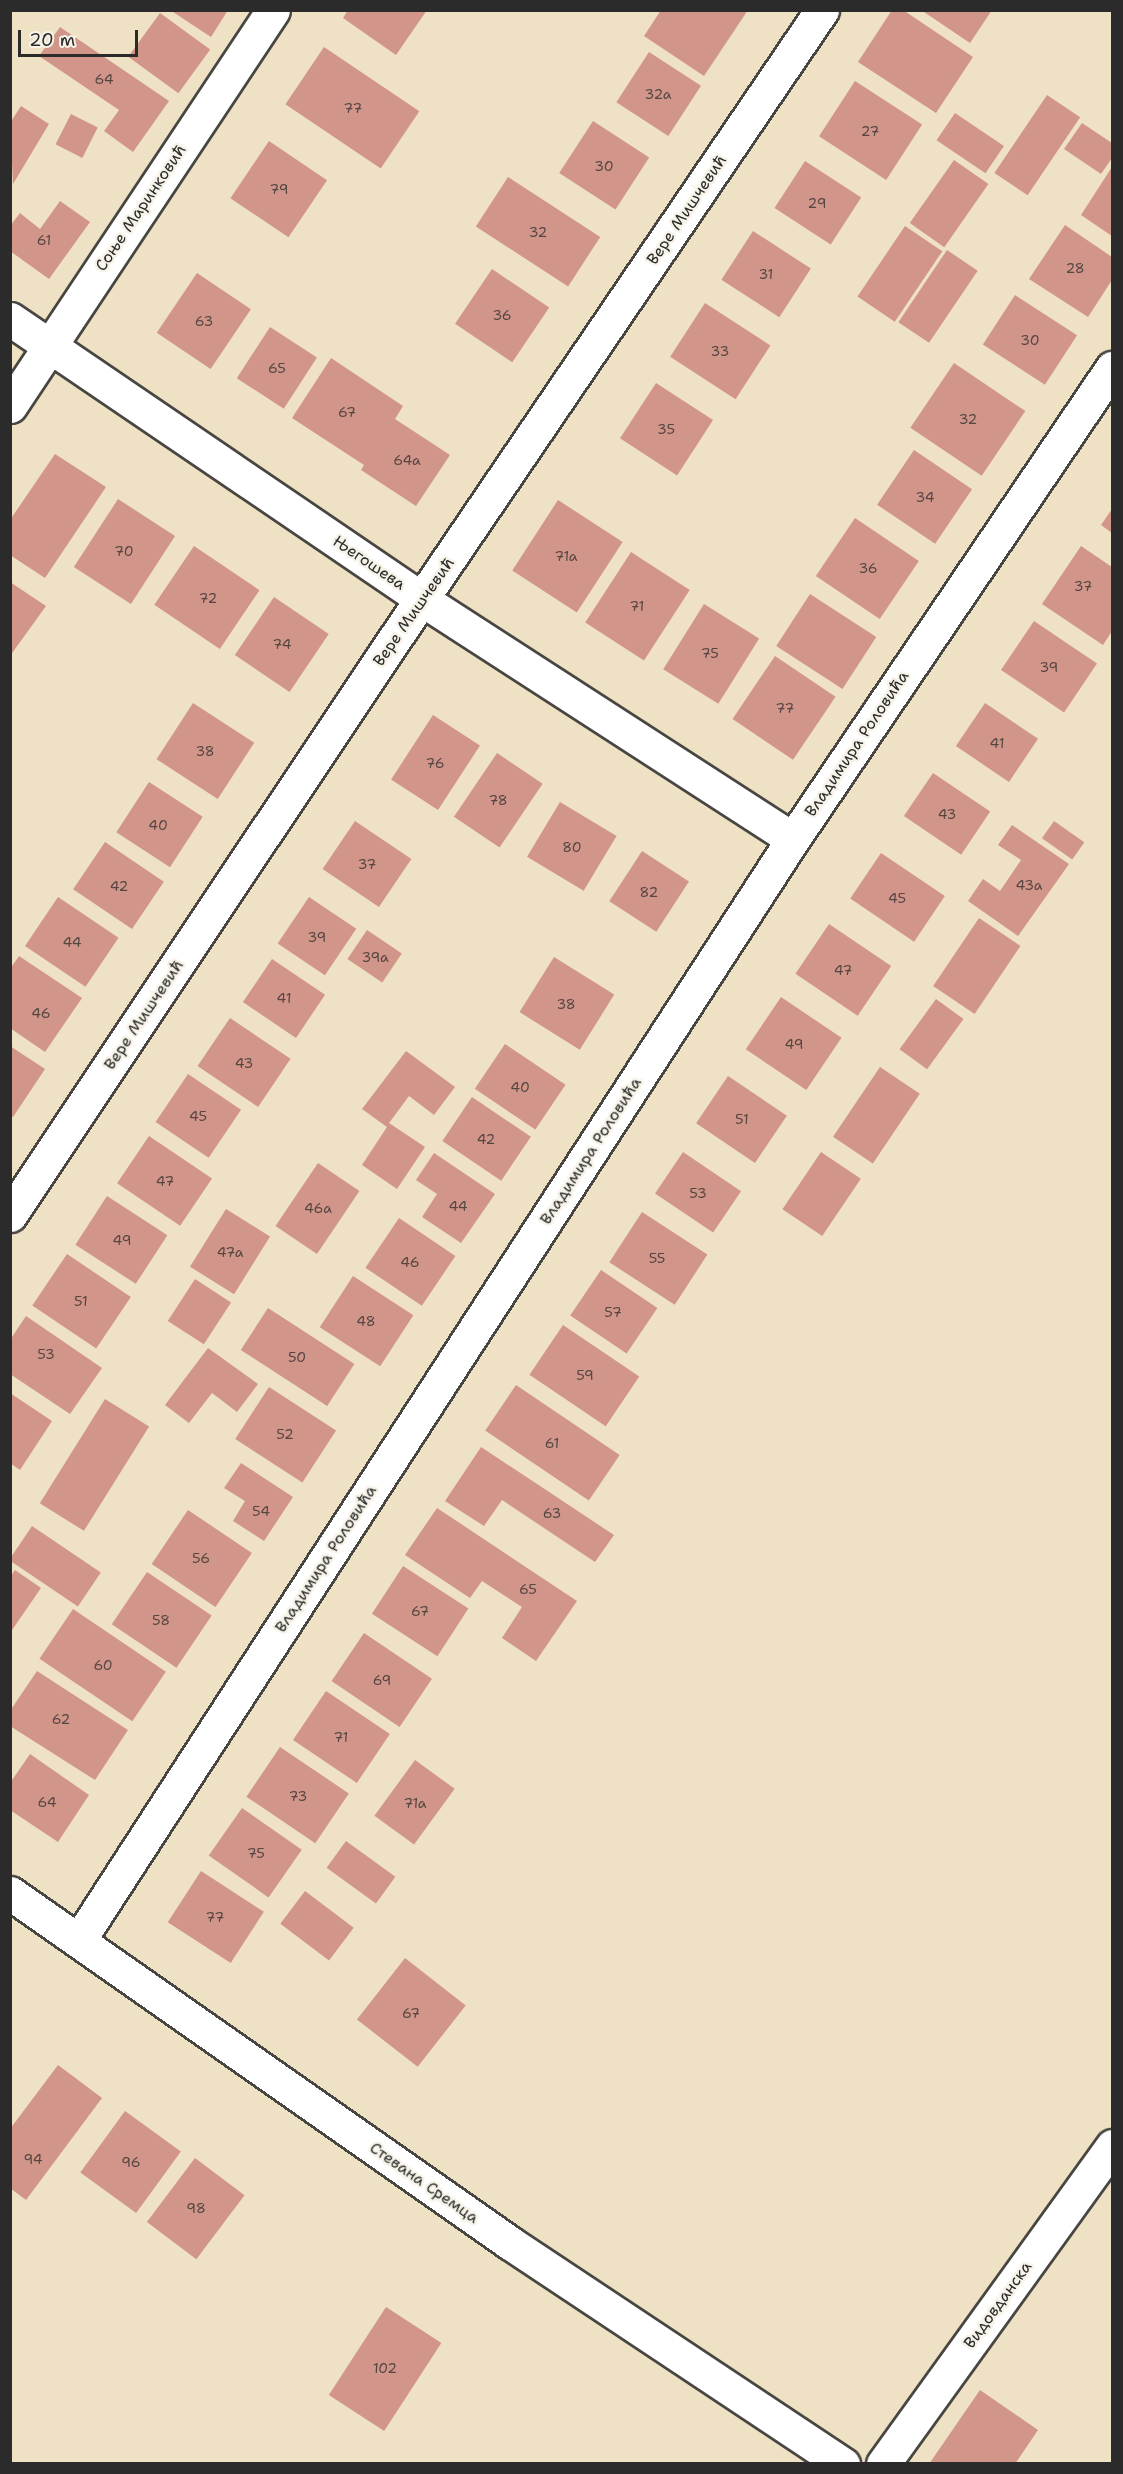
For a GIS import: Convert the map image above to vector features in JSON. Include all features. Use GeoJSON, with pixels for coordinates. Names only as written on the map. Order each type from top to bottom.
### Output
{"type":"FeatureCollection","features":[{"type":"Feature","properties":{"kind":"street","name":"Соње Маринковић"},"geometry":{"type":"LineString","coordinates":[[10,406],[273,10]]}},
{"type":"Feature","properties":{"kind":"street","name":"Вере Мишчевић"},"geometry":{"type":"LineString","coordinates":[[10,1215],[822,10]]}},
{"type":"Feature","properties":{"kind":"street","name":"Његошева"},"geometry":{"type":"LineString","coordinates":[[10,320],[423,600],[793,839]]}},
{"type":"Feature","properties":{"kind":"street","name":"Владимира Роловића"},"geometry":{"type":"LineString","coordinates":[[79,1940],[793,839],[1113,368]]}},
{"type":"Feature","properties":{"kind":"street","name":"Стевана Сремца"},"geometry":{"type":"LineString","coordinates":[[10,1893],[510,2244],[843,2463]]}},
{"type":"Feature","properties":{"kind":"street","name":"Видовданска"},"geometry":{"type":"LineString","coordinates":[[883,2463],[1113,2146]]}},
{"type":"Feature","properties":{"kind":"building"},"geometry":{"type":"Polygon","coordinates":[[[170,10],[228,10],[211,37],[170,10]]]}},
{"type":"Feature","properties":{"kind":"building"},"geometry":{"type":"Polygon","coordinates":[[[348,10],[427,10],[396,55],[343,18],[348,10]]]}},
{"type":"Feature","properties":{"kind":"building"},"geometry":{"type":"Polygon","coordinates":[[[661,10],[748,10],[704,76],[644,36],[661,10]]]}},
{"type":"Feature","properties":{"kind":"building"},"geometry":{"type":"Polygon","coordinates":[[[892,10],[903,10],[973,57],[936,113],[858,62],[892,10]]]}},
{"type":"Feature","properties":{"kind":"building"},"geometry":{"type":"Polygon","coordinates":[[[921,10],[992,10],[970,43],[921,10]]]}},
{"type":"Feature","properties":{"kind":"building"},"geometry":{"type":"Polygon","coordinates":[[[160,13],[210,49],[178,93],[128,57],[160,13]]]}},
{"type":"Feature","properties":{"kind":"building"},"geometry":{"type":"Polygon","coordinates":[[[60,27],[169,101],[133,152],[104,131],[119,110],[39,56],[60,27]]]}},
{"type":"Feature","properties":{"kind":"building"},"geometry":{"type":"Polygon","coordinates":[[[324,47],[419,111],[381,169],[285,104],[324,47]]]}},
{"type":"Feature","properties":{"kind":"building"},"geometry":{"type":"Polygon","coordinates":[[[649,52],[701,86],[668,136],[616,102],[649,52]]]}},
{"type":"Feature","properties":{"kind":"building"},"geometry":{"type":"Polygon","coordinates":[[[855,81],[922,125],[886,180],[819,136],[855,81]]]}},
{"type":"Feature","properties":{"kind":"building"},"geometry":{"type":"Polygon","coordinates":[[[1047,95],[1080,117],[1028,195],[994,173],[1047,95]]]}},
{"type":"Feature","properties":{"kind":"building"},"geometry":{"type":"Polygon","coordinates":[[[21,106],[49,124],[13,184],[10,123],[21,106]]]}},
{"type":"Feature","properties":{"kind":"building"},"geometry":{"type":"Polygon","coordinates":[[[955,113],[1004,146],[985,173],[937,140],[955,113]]]}},
{"type":"Feature","properties":{"kind":"building"},"geometry":{"type":"Polygon","coordinates":[[[71,114],[98,128],[82,158],[56,144],[71,114]]]}},
{"type":"Feature","properties":{"kind":"building"},"geometry":{"type":"Polygon","coordinates":[[[593,121],[649,157],[615,209],[559,173],[593,121]]]}},
{"type":"Feature","properties":{"kind":"building"},"geometry":{"type":"Polygon","coordinates":[[[1082,123],[1112,143],[1112,158],[1101,174],[1064,149],[1082,123]]]}},
{"type":"Feature","properties":{"kind":"building"},"geometry":{"type":"Polygon","coordinates":[[[269,141],[327,180],[288,237],[230,198],[269,141]]]}},
{"type":"Feature","properties":{"kind":"building"},"geometry":{"type":"Polygon","coordinates":[[[954,160],[988,184],[944,247],[910,223],[954,160]]]}},
{"type":"Feature","properties":{"kind":"building"},"geometry":{"type":"Polygon","coordinates":[[[805,161],[861,197],[831,244],[775,208],[805,161]]]}},
{"type":"Feature","properties":{"kind":"building"},"geometry":{"type":"Polygon","coordinates":[[[1112,167],[1112,236],[1081,215],[1112,167]]]}},
{"type":"Feature","properties":{"kind":"building"},"geometry":{"type":"Polygon","coordinates":[[[508,177],[600,237],[568,286],[476,226],[508,177]]]}},
{"type":"Feature","properties":{"kind":"building"},"geometry":{"type":"Polygon","coordinates":[[[60,201],[90,222],[49,279],[10,251],[10,226],[20,213],[40,229],[60,201]]]}},
{"type":"Feature","properties":{"kind":"building"},"geometry":{"type":"Polygon","coordinates":[[[1065,225],[1112,257],[1112,280],[1088,317],[1029,279],[1065,225]]]}},
{"type":"Feature","properties":{"kind":"building"},"geometry":{"type":"Polygon","coordinates":[[[905,226],[942,251],[895,322],[857,296],[905,226]]]}},
{"type":"Feature","properties":{"kind":"building"},"geometry":{"type":"Polygon","coordinates":[[[753,231],[811,269],[779,317],[721,280],[753,231]]]}},
{"type":"Feature","properties":{"kind":"building"},"geometry":{"type":"Polygon","coordinates":[[[947,250],[978,271],[929,343],[898,322],[947,250]]]}},
{"type":"Feature","properties":{"kind":"building"},"geometry":{"type":"Polygon","coordinates":[[[492,269],[549,308],[512,362],[455,324],[492,269]]]}},
{"type":"Feature","properties":{"kind":"building"},"geometry":{"type":"Polygon","coordinates":[[[197,273],[251,309],[211,369],[157,333],[197,273]]]}},
{"type":"Feature","properties":{"kind":"building"},"geometry":{"type":"Polygon","coordinates":[[[1015,295],[1077,335],[1045,385],[983,344],[1015,295]]]}},
{"type":"Feature","properties":{"kind":"building"},"geometry":{"type":"Polygon","coordinates":[[[705,303],[770,345],[736,399],[670,357],[705,303]]]}},
{"type":"Feature","properties":{"kind":"building"},"geometry":{"type":"Polygon","coordinates":[[[270,327],[317,357],[284,409],[237,378],[270,327]]]}},
{"type":"Feature","properties":{"kind":"building"},"geometry":{"type":"Polygon","coordinates":[[[331,358],[403,406],[395,419],[450,455],[416,506],[361,470],[364,465],[292,418],[331,358]]]}},
{"type":"Feature","properties":{"kind":"building"},"geometry":{"type":"Polygon","coordinates":[[[954,363],[1025,411],[982,476],[910,428],[954,363]]]}},
{"type":"Feature","properties":{"kind":"building"},"geometry":{"type":"Polygon","coordinates":[[[656,383],[713,420],[677,475],[620,438],[656,383]]]}},
{"type":"Feature","properties":{"kind":"building"},"geometry":{"type":"Polygon","coordinates":[[[914,450],[972,489],[935,544],[877,505],[914,450]]]}},
{"type":"Feature","properties":{"kind":"building"},"geometry":{"type":"Polygon","coordinates":[[[55,454],[106,487],[45,578],[10,555],[10,520],[55,454]]]}},
{"type":"Feature","properties":{"kind":"building"},"geometry":{"type":"Polygon","coordinates":[[[118,499],[175,536],[131,604],[74,567],[118,499]]]}},
{"type":"Feature","properties":{"kind":"building"},"geometry":{"type":"Polygon","coordinates":[[[558,500],[623,542],[577,612],[512,570],[558,500]]]}},
{"type":"Feature","properties":{"kind":"building"},"geometry":{"type":"Polygon","coordinates":[[[1112,509],[1112,533],[1101,525],[1112,509]]]}},
{"type":"Feature","properties":{"kind":"building"},"geometry":{"type":"Polygon","coordinates":[[[855,518],[919,561],[880,619],[816,576],[855,518]]]}},
{"type":"Feature","properties":{"kind":"building"},"geometry":{"type":"Polygon","coordinates":[[[194,546],[259,590],[220,649],[154,605],[194,546]]]}},
{"type":"Feature","properties":{"kind":"building"},"geometry":{"type":"Polygon","coordinates":[[[1081,546],[1112,567],[1112,631],[1103,645],[1042,604],[1081,546]]]}},
{"type":"Feature","properties":{"kind":"building"},"geometry":{"type":"Polygon","coordinates":[[[631,552],[690,590],[644,661],[585,622],[631,552]]]}},
{"type":"Feature","properties":{"kind":"building"},"geometry":{"type":"Polygon","coordinates":[[[10,582],[46,606],[10,656],[10,582]]]}},
{"type":"Feature","properties":{"kind":"building"},"geometry":{"type":"Polygon","coordinates":[[[810,594],[876,637],[842,689],[776,646],[810,594]]]}},
{"type":"Feature","properties":{"kind":"building"},"geometry":{"type":"Polygon","coordinates":[[[274,597],[329,634],[290,692],[235,655],[274,597]]]}},
{"type":"Feature","properties":{"kind":"building"},"geometry":{"type":"Polygon","coordinates":[[[704,604],[759,638],[718,704],[663,669],[704,604]]]}},
{"type":"Feature","properties":{"kind":"building"},"geometry":{"type":"Polygon","coordinates":[[[1034,621],[1097,663],[1064,712],[1001,670],[1034,621]]]}},
{"type":"Feature","properties":{"kind":"building"},"geometry":{"type":"Polygon","coordinates":[[[775,656],[836,697],[793,760],[733,719],[775,656]]]}},
{"type":"Feature","properties":{"kind":"building"},"geometry":{"type":"Polygon","coordinates":[[[193,703],[254,743],[218,799],[157,759],[193,703]]]}},
{"type":"Feature","properties":{"kind":"building"},"geometry":{"type":"Polygon","coordinates":[[[985,703],[1038,739],[1009,782],[956,746],[985,703]]]}},
{"type":"Feature","properties":{"kind":"building"},"geometry":{"type":"Polygon","coordinates":[[[433,715],[480,745],[438,810],[391,780],[433,715]]]}},
{"type":"Feature","properties":{"kind":"building"},"geometry":{"type":"Polygon","coordinates":[[[497,753],[543,784],[500,848],[454,817],[497,753]]]}},
{"type":"Feature","properties":{"kind":"building"},"geometry":{"type":"Polygon","coordinates":[[[933,773],[990,812],[961,855],[904,816],[933,773]]]}},
{"type":"Feature","properties":{"kind":"building"},"geometry":{"type":"Polygon","coordinates":[[[149,782],[203,817],[170,867],[116,832],[149,782]]]}},
{"type":"Feature","properties":{"kind":"building"},"geometry":{"type":"Polygon","coordinates":[[[560,802],[617,836],[584,891],[527,857],[560,802]]]}},
{"type":"Feature","properties":{"kind":"building"},"geometry":{"type":"Polygon","coordinates":[[[355,821],[411,859],[379,907],[323,869],[355,821]]]}},
{"type":"Feature","properties":{"kind":"building"},"geometry":{"type":"Polygon","coordinates":[[[1054,821],[1084,842],[1072,859],[1042,838],[1054,821]]]}},
{"type":"Feature","properties":{"kind":"building"},"geometry":{"type":"Polygon","coordinates":[[[1012,825],[1069,864],[1018,936],[968,901],[983,879],[1000,891],[1021,860],[998,845],[1012,825]]]}},
{"type":"Feature","properties":{"kind":"building"},"geometry":{"type":"Polygon","coordinates":[[[105,842],[164,882],[132,929],[73,889],[105,842]]]}},
{"type":"Feature","properties":{"kind":"building"},"geometry":{"type":"Polygon","coordinates":[[[642,851],[689,881],[656,932],[609,901],[642,851]]]}},
{"type":"Feature","properties":{"kind":"building"},"geometry":{"type":"Polygon","coordinates":[[[881,853],[945,896],[914,942],[850,899],[881,853]]]}},
{"type":"Feature","properties":{"kind":"building"},"geometry":{"type":"Polygon","coordinates":[[[58,897],[119,938],[86,987],[25,946],[58,897]]]}},
{"type":"Feature","properties":{"kind":"building"},"geometry":{"type":"Polygon","coordinates":[[[309,897],[356,929],[325,975],[278,943],[309,897]]]}},
{"type":"Feature","properties":{"kind":"building"},"geometry":{"type":"Polygon","coordinates":[[[979,918],[1020,946],[975,1014],[933,986],[979,918]]]}},
{"type":"Feature","properties":{"kind":"building"},"geometry":{"type":"Polygon","coordinates":[[[829,924],[891,966],[858,1016],[795,974],[829,924]]]}},
{"type":"Feature","properties":{"kind":"building"},"geometry":{"type":"Polygon","coordinates":[[[367,930],[402,953],[382,983],[347,959],[367,930]]]}},
{"type":"Feature","properties":{"kind":"building"},"geometry":{"type":"Polygon","coordinates":[[[19,956],[82,998],[45,1052],[10,1028],[10,969],[19,956]]]}},
{"type":"Feature","properties":{"kind":"building"},"geometry":{"type":"Polygon","coordinates":[[[554,957],[614,995],[580,1050],[520,1012],[554,957]]]}},
{"type":"Feature","properties":{"kind":"building"},"geometry":{"type":"Polygon","coordinates":[[[272,959],[325,995],[296,1038],[243,1002],[272,959]]]}},
{"type":"Feature","properties":{"kind":"building"},"geometry":{"type":"Polygon","coordinates":[[[781,997],[842,1038],[806,1090],[746,1049],[781,997]]]}},
{"type":"Feature","properties":{"kind":"building"},"geometry":{"type":"Polygon","coordinates":[[[936,999],[964,1019],[927,1069],[900,1049],[936,999]]]}},
{"type":"Feature","properties":{"kind":"building"},"geometry":{"type":"Polygon","coordinates":[[[230,1018],[291,1059],[258,1107],[198,1066],[230,1018]]]}},
{"type":"Feature","properties":{"kind":"building"},"geometry":{"type":"Polygon","coordinates":[[[505,1044],[566,1085],[535,1130],[475,1089],[505,1044]]]}},
{"type":"Feature","properties":{"kind":"building"},"geometry":{"type":"Polygon","coordinates":[[[10,1046],[45,1069],[13,1117],[10,1115],[10,1046]]]}},
{"type":"Feature","properties":{"kind":"building"},"geometry":{"type":"Polygon","coordinates":[[[406,1051],[455,1087],[434,1115],[409,1096],[389,1123],[425,1147],[397,1189],[362,1165],[387,1127],[362,1109],[406,1051]]]}},
{"type":"Feature","properties":{"kind":"building"},"geometry":{"type":"Polygon","coordinates":[[[880,1067],[920,1094],[873,1163],[833,1137],[880,1067]]]}},
{"type":"Feature","properties":{"kind":"building"},"geometry":{"type":"Polygon","coordinates":[[[188,1074],[241,1110],[209,1158],[156,1122],[188,1074]]]}},
{"type":"Feature","properties":{"kind":"building"},"geometry":{"type":"Polygon","coordinates":[[[728,1076],[787,1116],[755,1163],[696,1123],[728,1076]]]}},
{"type":"Feature","properties":{"kind":"building"},"geometry":{"type":"Polygon","coordinates":[[[472,1097],[531,1137],[501,1181],[442,1141],[472,1097]]]}},
{"type":"Feature","properties":{"kind":"building"},"geometry":{"type":"Polygon","coordinates":[[[149,1136],[212,1178],[180,1226],[117,1183],[149,1136]]]}},
{"type":"Feature","properties":{"kind":"building"},"geometry":{"type":"Polygon","coordinates":[[[683,1152],[741,1191],[713,1233],[655,1193],[683,1152]]]}},
{"type":"Feature","properties":{"kind":"building"},"geometry":{"type":"Polygon","coordinates":[[[821,1152],[861,1179],[822,1236],[782,1209],[821,1152]]]}},
{"type":"Feature","properties":{"kind":"building"},"geometry":{"type":"Polygon","coordinates":[[[434,1153],[495,1194],[461,1243],[422,1217],[437,1194],[416,1180],[434,1153]]]}},
{"type":"Feature","properties":{"kind":"building"},"geometry":{"type":"Polygon","coordinates":[[[318,1163],[359,1191],[317,1254],[276,1226],[318,1163]]]}},
{"type":"Feature","properties":{"kind":"building"},"geometry":{"type":"Polygon","coordinates":[[[107,1196],[167,1235],[136,1284],[75,1245],[107,1196]]]}},
{"type":"Feature","properties":{"kind":"building"},"geometry":{"type":"Polygon","coordinates":[[[226,1209],[270,1237],[234,1294],[190,1267],[226,1209]]]}},
{"type":"Feature","properties":{"kind":"building"},"geometry":{"type":"Polygon","coordinates":[[[642,1212],[707,1254],[675,1305],[609,1262],[642,1212]]]}},
{"type":"Feature","properties":{"kind":"building"},"geometry":{"type":"Polygon","coordinates":[[[399,1218],[455,1256],[422,1306],[365,1268],[399,1218]]]}},
{"type":"Feature","properties":{"kind":"building"},"geometry":{"type":"Polygon","coordinates":[[[67,1254],[131,1297],[96,1348],[32,1305],[67,1254]]]}},
{"type":"Feature","properties":{"kind":"building"},"geometry":{"type":"Polygon","coordinates":[[[601,1270],[657,1308],[627,1354],[570,1316],[601,1270]]]}},
{"type":"Feature","properties":{"kind":"building"},"geometry":{"type":"Polygon","coordinates":[[[353,1276],[413,1315],[380,1366],[320,1327],[353,1276]]]}},
{"type":"Feature","properties":{"kind":"building"},"geometry":{"type":"Polygon","coordinates":[[[195,1279],[231,1302],[204,1344],[168,1321],[195,1279]]]}},
{"type":"Feature","properties":{"kind":"building"},"geometry":{"type":"Polygon","coordinates":[[[268,1308],[354,1364],[327,1406],[241,1350],[268,1308]]]}},
{"type":"Feature","properties":{"kind":"building"},"geometry":{"type":"Polygon","coordinates":[[[26,1316],[102,1368],[70,1414],[10,1374],[10,1340],[26,1316]]]}},
{"type":"Feature","properties":{"kind":"building"},"geometry":{"type":"Polygon","coordinates":[[[563,1325],[639,1376],[606,1426],[529,1375],[563,1325]]]}},
{"type":"Feature","properties":{"kind":"building"},"geometry":{"type":"Polygon","coordinates":[[[208,1348],[258,1384],[237,1412],[212,1393],[189,1423],[165,1405],[208,1348]]]}},
{"type":"Feature","properties":{"kind":"building"},"geometry":{"type":"Polygon","coordinates":[[[516,1385],[620,1455],[589,1500],[485,1431],[516,1385]]]}},
{"type":"Feature","properties":{"kind":"building"},"geometry":{"type":"Polygon","coordinates":[[[269,1387],[336,1431],[302,1483],[235,1439],[269,1387]]]}},
{"type":"Feature","properties":{"kind":"building"},"geometry":{"type":"Polygon","coordinates":[[[10,1393],[52,1421],[20,1470],[10,1463],[10,1393]]]}},
{"type":"Feature","properties":{"kind":"building"},"geometry":{"type":"Polygon","coordinates":[[[105,1399],[149,1427],[84,1531],[40,1503],[105,1399]]]}},
{"type":"Feature","properties":{"kind":"building"},"geometry":{"type":"Polygon","coordinates":[[[481,1447],[614,1535],[595,1562],[502,1500],[484,1526],[445,1501],[481,1447]]]}},
{"type":"Feature","properties":{"kind":"building"},"geometry":{"type":"Polygon","coordinates":[[[241,1463],[293,1497],[264,1541],[233,1521],[245,1501],[224,1488],[241,1463]]]}},
{"type":"Feature","properties":{"kind":"building"},"geometry":{"type":"Polygon","coordinates":[[[437,1508],[577,1601],[536,1661],[502,1638],[522,1607],[482,1581],[470,1598],[405,1555],[437,1508]]]}},
{"type":"Feature","properties":{"kind":"building"},"geometry":{"type":"Polygon","coordinates":[[[188,1510],[252,1553],[215,1607],[152,1564],[188,1510]]]}},
{"type":"Feature","properties":{"kind":"building"},"geometry":{"type":"Polygon","coordinates":[[[32,1526],[101,1572],[78,1606],[10,1561],[32,1526]]]}},
{"type":"Feature","properties":{"kind":"building"},"geometry":{"type":"Polygon","coordinates":[[[403,1566],[468,1608],[437,1656],[372,1614],[403,1566]]]}},
{"type":"Feature","properties":{"kind":"building"},"geometry":{"type":"Polygon","coordinates":[[[15,1570],[41,1588],[10,1633],[10,1577],[15,1570]]]}},
{"type":"Feature","properties":{"kind":"building"},"geometry":{"type":"Polygon","coordinates":[[[147,1572],[212,1616],[176,1668],[112,1624],[147,1572]]]}},
{"type":"Feature","properties":{"kind":"building"},"geometry":{"type":"Polygon","coordinates":[[[73,1609],[166,1672],[132,1721],[39,1659],[73,1609]]]}},
{"type":"Feature","properties":{"kind":"building"},"geometry":{"type":"Polygon","coordinates":[[[364,1633],[432,1679],[400,1727],[332,1681],[364,1633]]]}},
{"type":"Feature","properties":{"kind":"building"},"geometry":{"type":"Polygon","coordinates":[[[37,1671],[128,1730],[95,1780],[10,1726],[10,1711],[37,1671]]]}},
{"type":"Feature","properties":{"kind":"building"},"geometry":{"type":"Polygon","coordinates":[[[326,1691],[390,1734],[357,1783],[293,1740],[326,1691]]]}},
{"type":"Feature","properties":{"kind":"building"},"geometry":{"type":"Polygon","coordinates":[[[280,1747],[349,1793],[315,1843],[246,1797],[280,1747]]]}},
{"type":"Feature","properties":{"kind":"building"},"geometry":{"type":"Polygon","coordinates":[[[30,1754],[89,1795],[58,1842],[10,1810],[10,1783],[30,1754]]]}},
{"type":"Feature","properties":{"kind":"building"},"geometry":{"type":"Polygon","coordinates":[[[415,1760],[455,1789],[414,1845],[374,1816],[415,1760]]]}},
{"type":"Feature","properties":{"kind":"building"},"geometry":{"type":"Polygon","coordinates":[[[242,1808],[302,1850],[269,1897],[209,1856],[242,1808]]]}},
{"type":"Feature","properties":{"kind":"building"},"geometry":{"type":"Polygon","coordinates":[[[346,1841],[395,1877],[376,1904],[327,1868],[346,1841]]]}},
{"type":"Feature","properties":{"kind":"building"},"geometry":{"type":"Polygon","coordinates":[[[201,1871],[264,1912],[231,1963],[168,1922],[201,1871]]]}},
{"type":"Feature","properties":{"kind":"building"},"geometry":{"type":"Polygon","coordinates":[[[305,1891],[354,1928],[329,1960],[280,1924],[305,1891]]]}},
{"type":"Feature","properties":{"kind":"building"},"geometry":{"type":"Polygon","coordinates":[[[405,1958],[466,2005],[418,2067],[357,2019],[405,1958]]]}},
{"type":"Feature","properties":{"kind":"building"},"geometry":{"type":"Polygon","coordinates":[[[58,2065],[102,2098],[26,2200],[10,2188],[10,2129],[58,2065]]]}},
{"type":"Feature","properties":{"kind":"building"},"geometry":{"type":"Polygon","coordinates":[[[125,2111],[181,2152],[136,2213],[80,2172],[125,2111]]]}},
{"type":"Feature","properties":{"kind":"building"},"geometry":{"type":"Polygon","coordinates":[[[195,2158],[245,2195],[196,2259],[147,2222],[195,2158]]]}},
{"type":"Feature","properties":{"kind":"building"},"geometry":{"type":"Polygon","coordinates":[[[386,2307],[441,2343],[384,2431],[329,2395],[386,2307]]]}},
{"type":"Feature","properties":{"kind":"building"},"geometry":{"type":"Polygon","coordinates":[[[980,2390],[1038,2430],[1015,2464],[929,2464],[980,2390]]]}}]}
